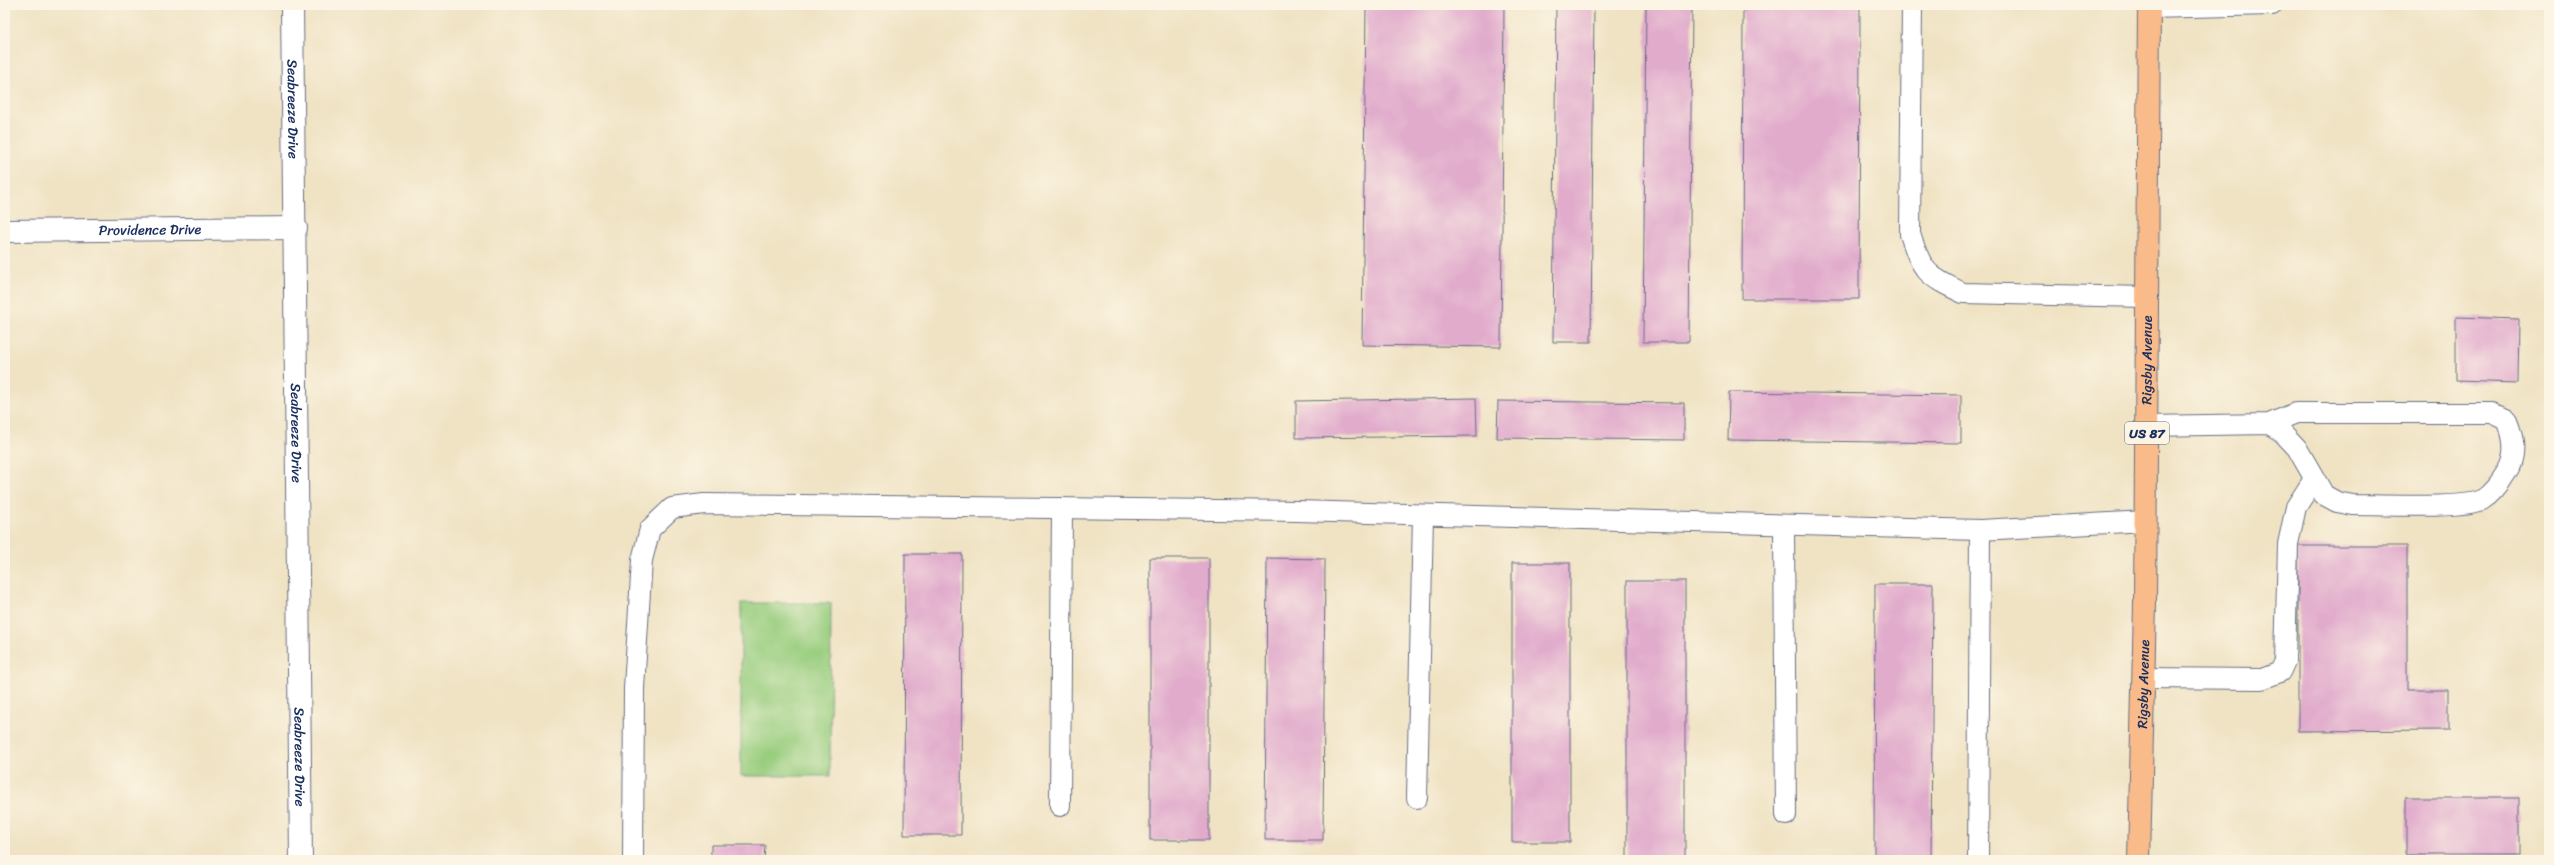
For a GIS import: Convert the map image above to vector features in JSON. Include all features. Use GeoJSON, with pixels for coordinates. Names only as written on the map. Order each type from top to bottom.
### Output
{"type":"FeatureCollection","features":[{"type":"Feature","properties":{"kind":"main road","name":"Rigsby Avenue"},"geometry":{"type":"LineString","coordinates":[[2139,860],[2146,521],[2149,7]]}},
{"type":"Feature","properties":{"kind":"street","name":"Seabreeze Drive"},"geometry":{"type":"LineString","coordinates":[[292,5],[296,228],[301,860]]}},
{"type":"Feature","properties":{"kind":"street","name":"Providence Drive"},"geometry":{"type":"LineString","coordinates":[[5,231],[296,228]]}},
{"type":"Feature","properties":{"kind":"lane"},"geometry":{"type":"LineString","coordinates":[[1912,5],[1910,234],[1919,262],[1937,281],[1962,293],[2147,297]]}},
{"type":"Feature","properties":{"kind":"lane"},"geometry":{"type":"LineString","coordinates":[[2149,7],[2272,5]]}},
{"type":"Feature","properties":{"kind":"lane"},"geometry":{"type":"LineString","coordinates":[[2147,426],[2269,424],[2296,413],[2492,414],[2507,420],[2514,437],[2511,466],[2496,489],[2481,500],[2456,504],[2353,505],[2338,502],[2324,495],[2297,448],[2282,432],[2269,424]]}},
{"type":"Feature","properties":{"kind":"lane"},"geometry":{"type":"LineString","coordinates":[[2143,678],[2262,679],[2280,672],[2285,661],[2288,544],[2296,507],[2314,479]]}},
{"type":"Feature","properties":{"kind":"lane"},"geometry":{"type":"LineString","coordinates":[[633,860],[634,688],[642,560],[650,529],[672,508],[704,504],[1062,508],[1423,515],[1784,526],[1980,530],[2146,521]]}},
{"type":"Feature","properties":{"kind":"lane"},"geometry":{"type":"LineString","coordinates":[[1060,806],[1062,508]]}},
{"type":"Feature","properties":{"kind":"lane"},"geometry":{"type":"LineString","coordinates":[[1417,798],[1423,515]]}},
{"type":"Feature","properties":{"kind":"lane"},"geometry":{"type":"LineString","coordinates":[[1784,526],[1786,814]]}},
{"type":"Feature","properties":{"kind":"lane"},"geometry":{"type":"LineString","coordinates":[[1978,860],[1980,530]]}},
{"type":"Feature","properties":{"kind":"green space"},"geometry":{"type":"Polygon","coordinates":[[[741,603],[831,603],[830,776],[741,776],[741,603]]]}},
{"type":"Feature","properties":{"kind":"building"},"geometry":{"type":"Polygon","coordinates":[[[1366,5],[1504,5],[1501,347],[1362,345],[1366,5]]]}},
{"type":"Feature","properties":{"kind":"building"},"geometry":{"type":"Polygon","coordinates":[[[1556,5],[1594,5],[1591,342],[1553,342],[1556,5]]]}},
{"type":"Feature","properties":{"kind":"building"},"geometry":{"type":"Polygon","coordinates":[[[1646,5],[1692,5],[1689,342],[1643,342],[1646,5]]]}},
{"type":"Feature","properties":{"kind":"building"},"geometry":{"type":"Polygon","coordinates":[[[1743,5],[1860,5],[1859,299],[1742,299],[1743,5]]]}},
{"type":"Feature","properties":{"kind":"building"},"geometry":{"type":"Polygon","coordinates":[[[2456,317],[2519,319],[2518,383],[2456,381],[2456,317]]]}},
{"type":"Feature","properties":{"kind":"building"},"geometry":{"type":"Polygon","coordinates":[[[1729,392],[1961,395],[1961,443],[1728,440],[1729,392]]]}},
{"type":"Feature","properties":{"kind":"building"},"geometry":{"type":"Polygon","coordinates":[[[1476,398],[1477,436],[1296,438],[1296,401],[1476,398]]]}},
{"type":"Feature","properties":{"kind":"building"},"geometry":{"type":"Polygon","coordinates":[[[1498,401],[1684,403],[1684,440],[1497,438],[1498,401]]]}},
{"type":"Feature","properties":{"kind":"building"},"geometry":{"type":"Polygon","coordinates":[[[2298,546],[2407,546],[2407,690],[2448,690],[2448,730],[2298,731],[2298,546]]]}},
{"type":"Feature","properties":{"kind":"building"},"geometry":{"type":"Polygon","coordinates":[[[905,554],[962,554],[961,835],[904,835],[905,554]]]}},
{"type":"Feature","properties":{"kind":"building"},"geometry":{"type":"Polygon","coordinates":[[[1150,558],[1209,558],[1209,840],[1150,840],[1150,558]]]}},
{"type":"Feature","properties":{"kind":"building"},"geometry":{"type":"Polygon","coordinates":[[[1267,558],[1325,559],[1323,840],[1265,840],[1267,558]]]}},
{"type":"Feature","properties":{"kind":"building"},"geometry":{"type":"Polygon","coordinates":[[[1512,563],[1570,563],[1570,842],[1512,842],[1512,563]]]}},
{"type":"Feature","properties":{"kind":"building"},"geometry":{"type":"Polygon","coordinates":[[[1627,581],[1685,581],[1685,860],[1627,860],[1627,581]]]}},
{"type":"Feature","properties":{"kind":"building"},"geometry":{"type":"Polygon","coordinates":[[[1875,584],[1933,584],[1931,860],[1874,860],[1875,584]]]}},
{"type":"Feature","properties":{"kind":"building"},"geometry":{"type":"Polygon","coordinates":[[[2406,798],[2519,798],[2519,855],[2406,855],[2406,798]]]}},
{"type":"Feature","properties":{"kind":"building"},"geometry":{"type":"Polygon","coordinates":[[[711,845],[765,845],[764,860],[711,860],[711,845]]]}}]}
